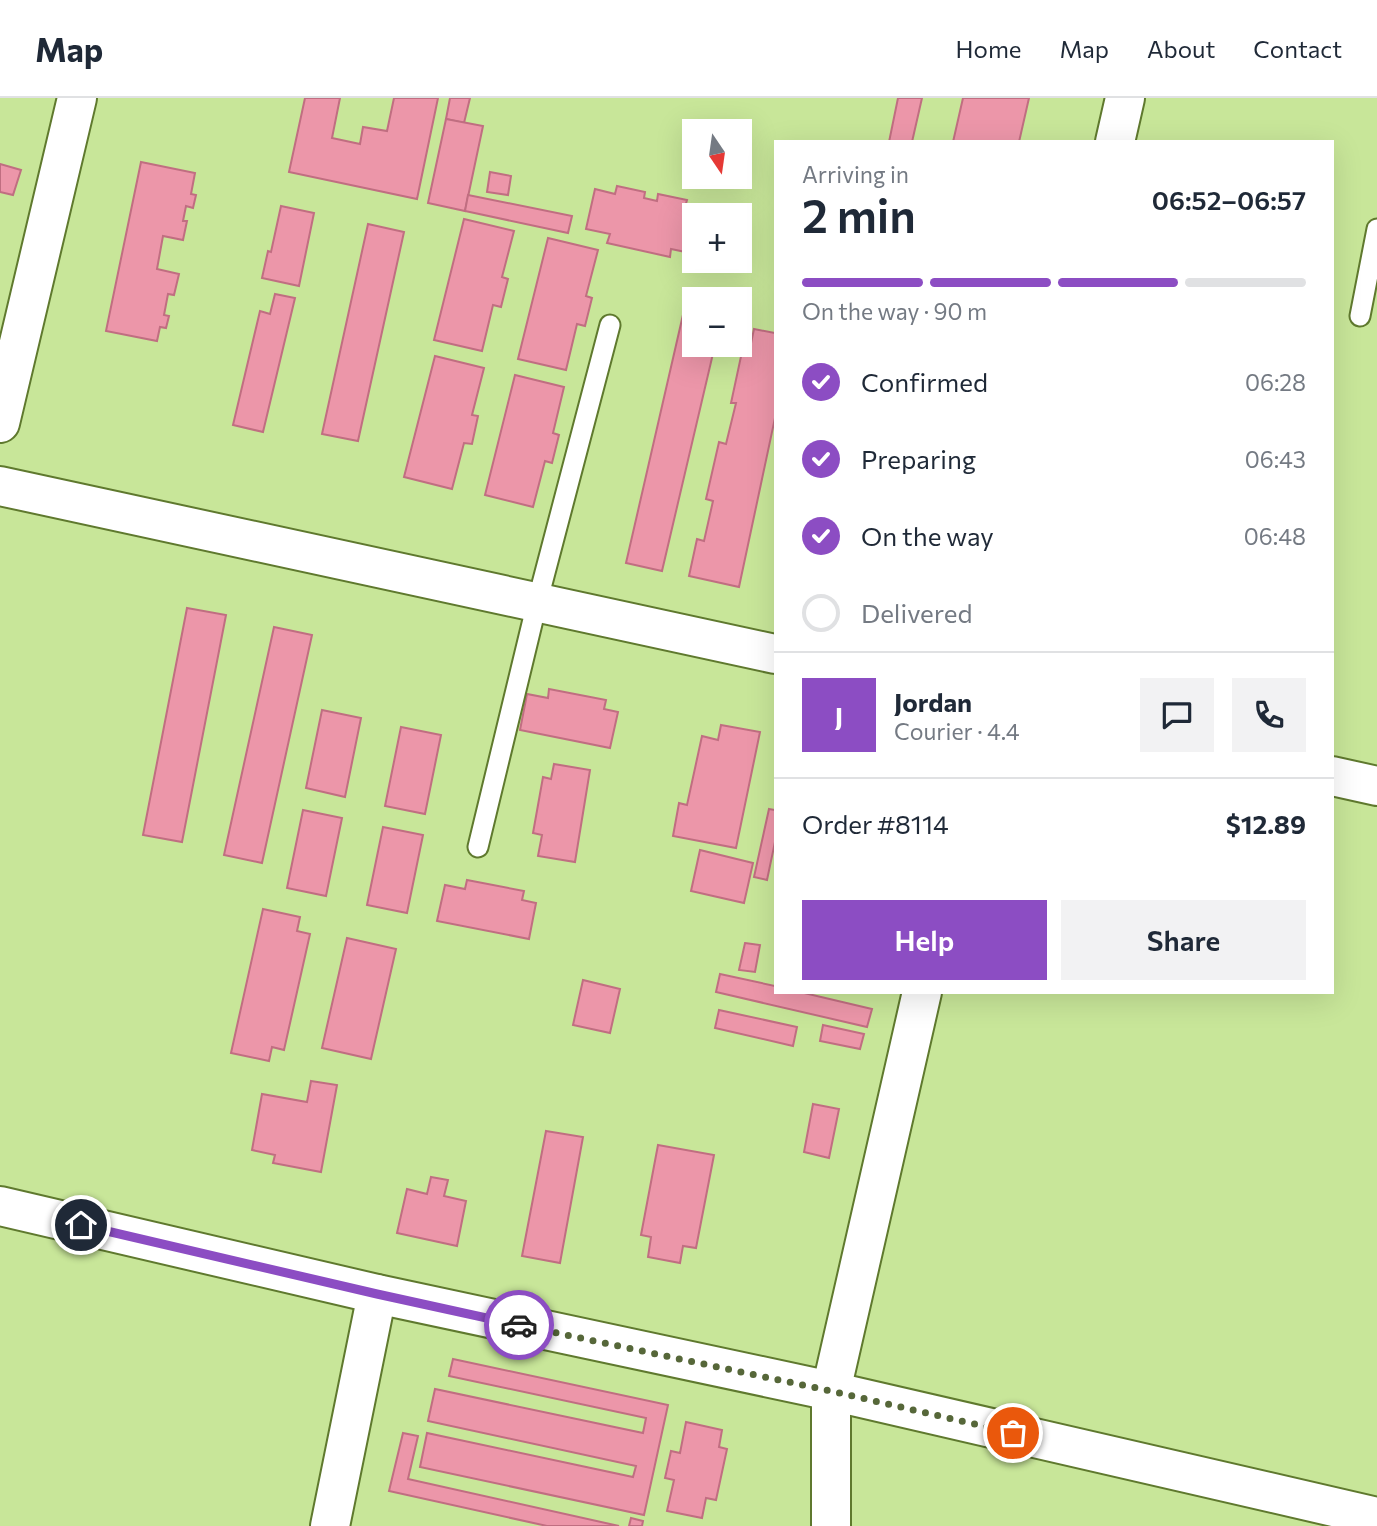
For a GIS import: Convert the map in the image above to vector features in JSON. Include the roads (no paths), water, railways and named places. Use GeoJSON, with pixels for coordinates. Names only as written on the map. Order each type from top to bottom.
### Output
{"type":"FeatureCollection","features":[{"type":"Feature","properties":{"kind":"street"},"geometry":{"type":"LineString","coordinates":[[0,423],[77,98]]}},
{"type":"Feature","properties":{"kind":"street"},"geometry":{"type":"LineString","coordinates":[[1115,140],[1125,98]]}},
{"type":"Feature","properties":{"kind":"street"},"geometry":{"type":"LineString","coordinates":[[0,486],[774,654]]}},
{"type":"Feature","properties":{"kind":"street"},"geometry":{"type":"LineString","coordinates":[[1334,776],[1377,786]]}},
{"type":"Feature","properties":{"kind":"street"},"geometry":{"type":"LineString","coordinates":[[831,1526],[831,1391],[922,994]]}},
{"type":"Feature","properties":{"kind":"street"},"geometry":{"type":"LineString","coordinates":[[0,1206],[377,1294],[831,1391],[1377,1517]]}},
{"type":"Feature","properties":{"kind":"street"},"geometry":{"type":"LineString","coordinates":[[330,1526],[377,1294]]}},
{"type":"Feature","properties":{"kind":"lane"},"geometry":{"type":"LineString","coordinates":[[1360,316],[1377,229]]}},
{"type":"Feature","properties":{"kind":"lane"},"geometry":{"type":"LineString","coordinates":[[478,847],[537,603],[610,325]]}}]}
